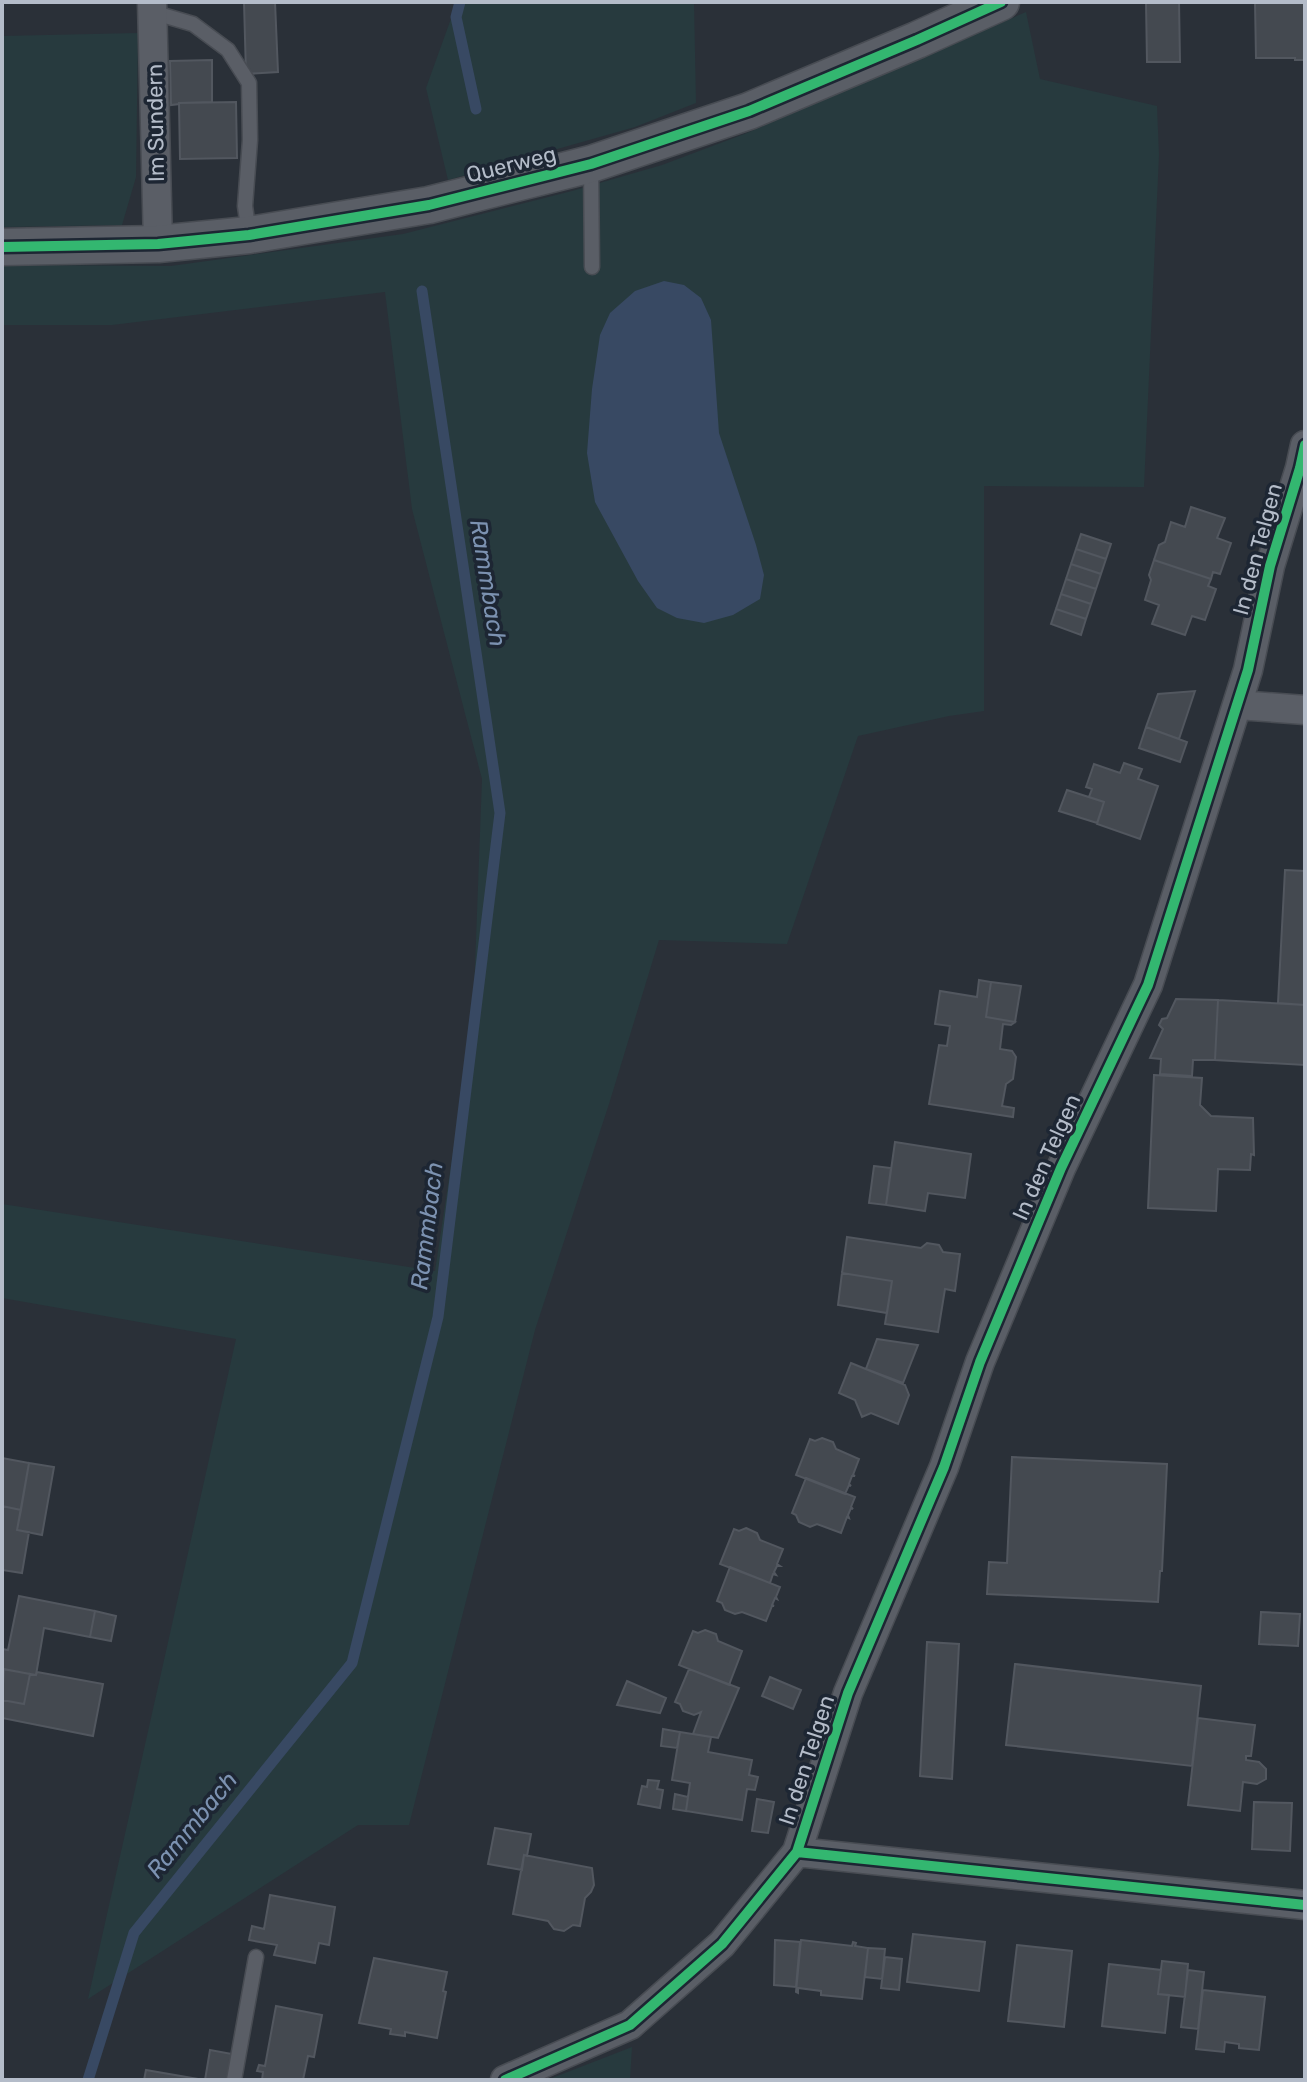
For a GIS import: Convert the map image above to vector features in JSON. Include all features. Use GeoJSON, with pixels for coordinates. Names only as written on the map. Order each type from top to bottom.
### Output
{"type":"FeatureCollection","features":[{"type":"Feature","properties":{"kind":"street","name":"Querweg"},"geometry":{"type":"LineString","coordinates":[[2,247],[158,244],[249,235],[429,205],[591,164],[749,111],[1001,2]]}},
{"type":"Feature","properties":{"kind":"street","name":"Im Sundern"},"geometry":{"type":"LineString","coordinates":[[152,7],[158,244]]}},
{"type":"Feature","properties":{"kind":"street","name":"In den Telgen"},"geometry":{"type":"LineString","coordinates":[[505,2080],[630,2025],[722,1944],[797,1852],[848,1693],[944,1467],[980,1362],[1061,1168],[1148,985],[1238,705],[1270,566],[1303,460]]}},
{"type":"Feature","properties":{"kind":"street"},"geometry":{"type":"LineString","coordinates":[[1238,705],[1305,710]]}},
{"type":"Feature","properties":{"kind":"street","name":"In den Telgen"},"geometry":{"type":"LineString","coordinates":[[797,1852],[1305,1905]]}},
{"type":"Feature","properties":{"kind":"lane"},"geometry":{"type":"LineString","coordinates":[[152,7],[193,24],[228,50],[249,83],[250,140],[245,206],[249,235]]}},
{"type":"Feature","properties":{"kind":"lane"},"geometry":{"type":"LineString","coordinates":[[591,164],[592,267]]}},
{"type":"Feature","properties":{"kind":"lane"},"geometry":{"type":"LineString","coordinates":[[234,2080],[256,1957]]}},
{"type":"Feature","properties":{"kind":"green space"},"geometry":{"type":"Polygon","coordinates":[[[457,2],[694,2],[696,103],[635,127],[448,180],[426,88],[457,2]]]}},
{"type":"Feature","properties":{"kind":"green space"},"geometry":{"type":"Polygon","coordinates":[[[1026,12],[1040,79],[1157,106],[1159,155],[1144,487],[984,486],[984,711],[858,736],[787,944],[659,940],[535,1330],[409,1825],[358,1825],[88,1999],[236,1339],[2,1298],[2,1204],[435,1271],[473,1020],[482,779],[412,509],[385,292],[112,325],[2,325],[2,265],[171,266],[403,234],[662,165],[747,133],[1026,12]]]}},
{"type":"Feature","properties":{"kind":"green space"},"geometry":{"type":"Polygon","coordinates":[[[138,33],[136,177],[122,225],[2,227],[2,36],[138,33]]]}},
{"type":"Feature","properties":{"kind":"green space"},"geometry":{"type":"Polygon","coordinates":[[[632,2047],[630,2080],[547,2080],[632,2047]]]}},
{"type":"Feature","properties":{"kind":"water"},"geometry":{"type":"Polygon","coordinates":[[[664,281],[684,285],[701,298],[711,320],[719,433],[764,575],[760,599],[733,615],[704,623],[677,618],[657,608],[638,581],[595,502],[587,453],[600,335],[610,313],[635,291],[664,281]]]}},
{"type":"Feature","properties":{"kind":"building"},"geometry":{"type":"Polygon","coordinates":[[[244,2],[275,2],[278,72],[246,74],[244,2]]]}},
{"type":"Feature","properties":{"kind":"building"},"geometry":{"type":"Polygon","coordinates":[[[1146,2],[1179,2],[1180,62],[1147,62],[1146,2]]]}},
{"type":"Feature","properties":{"kind":"building"},"geometry":{"type":"Polygon","coordinates":[[[1255,2],[1305,2],[1305,60],[1256,58],[1255,2]]]}},
{"type":"Feature","properties":{"kind":"building"},"geometry":{"type":"Polygon","coordinates":[[[212,60],[212,102],[171,105],[170,61],[212,60]]]}},
{"type":"Feature","properties":{"kind":"building"},"geometry":{"type":"Polygon","coordinates":[[[236,102],[237,158],[180,159],[179,103],[236,102]]]}},
{"type":"Feature","properties":{"kind":"building"},"geometry":{"type":"Polygon","coordinates":[[[1191,507],[1225,518],[1217,538],[1231,543],[1220,574],[1213,572],[1211,579],[1154,560],[1159,545],[1165,542],[1171,522],[1185,527],[1191,507]]]}},
{"type":"Feature","properties":{"kind":"building"},"geometry":{"type":"Polygon","coordinates":[[[1081,534],[1111,544],[1106,559],[1076,549],[1081,534]]]}},
{"type":"Feature","properties":{"kind":"building"},"geometry":{"type":"Polygon","coordinates":[[[1076,549],[1106,559],[1101,574],[1071,564],[1076,549]]]}},
{"type":"Feature","properties":{"kind":"building"},"geometry":{"type":"Polygon","coordinates":[[[1154,560],[1211,579],[1208,586],[1216,589],[1205,620],[1192,616],[1185,635],[1152,624],[1159,605],[1145,600],[1154,560]]]}},
{"type":"Feature","properties":{"kind":"building"},"geometry":{"type":"Polygon","coordinates":[[[1071,564],[1101,574],[1096,589],[1066,579],[1071,564]]]}},
{"type":"Feature","properties":{"kind":"building"},"geometry":{"type":"Polygon","coordinates":[[[1066,579],[1096,589],[1091,604],[1061,594],[1066,579]]]}},
{"type":"Feature","properties":{"kind":"building"},"geometry":{"type":"Polygon","coordinates":[[[1061,594],[1091,604],[1086,619],[1056,609],[1061,594]]]}},
{"type":"Feature","properties":{"kind":"building"},"geometry":{"type":"Polygon","coordinates":[[[1056,609],[1086,619],[1081,635],[1051,624],[1056,609]]]}},
{"type":"Feature","properties":{"kind":"building"},"geometry":{"type":"Polygon","coordinates":[[[1195,691],[1179,739],[1146,727],[1158,694],[1195,691]]]}},
{"type":"Feature","properties":{"kind":"building"},"geometry":{"type":"Polygon","coordinates":[[[1146,727],[1187,742],[1180,762],[1139,748],[1146,727]]]}},
{"type":"Feature","properties":{"kind":"building"},"geometry":{"type":"Polygon","coordinates":[[[1124,763],[1142,769],[1138,779],[1158,786],[1140,839],[1097,824],[1104,802],[1089,797],[1092,789],[1086,787],[1094,764],[1120,773],[1124,763]]]}},
{"type":"Feature","properties":{"kind":"building"},"geometry":{"type":"Polygon","coordinates":[[[1067,790],[1104,802],[1097,823],[1059,811],[1067,790]]]}},
{"type":"Feature","properties":{"kind":"building"},"geometry":{"type":"Polygon","coordinates":[[[1285,870],[1305,871],[1305,1005],[1278,1003],[1285,870]]]}},
{"type":"Feature","properties":{"kind":"building"},"geometry":{"type":"Polygon","coordinates":[[[979,980],[991,982],[986,1017],[1015,1022],[1003,1024],[1000,1049],[1012,1051],[1016,1057],[1013,1079],[1006,1084],[1002,1106],[1014,1108],[1013,1117],[929,1104],[939,1045],[947,1046],[950,1026],[935,1024],[940,991],[977,997],[979,980]]]}},
{"type":"Feature","properties":{"kind":"building"},"geometry":{"type":"Polygon","coordinates":[[[991,982],[1021,986],[1015,1022],[986,1017],[991,982]]]}},
{"type":"Feature","properties":{"kind":"building"},"geometry":{"type":"Polygon","coordinates":[[[1176,999],[1218,1000],[1215,1060],[1193,1060],[1192,1076],[1160,1074],[1161,1059],[1150,1058],[1163,1029],[1159,1025],[1162,1019],[1167,1018],[1176,999]]]}},
{"type":"Feature","properties":{"kind":"building"},"geometry":{"type":"Polygon","coordinates":[[[1218,1000],[1305,1005],[1305,1065],[1215,1060],[1218,1000]]]}},
{"type":"Feature","properties":{"kind":"building"},"geometry":{"type":"Polygon","coordinates":[[[1154,1075],[1202,1078],[1200,1105],[1211,1116],[1253,1118],[1254,1155],[1251,1154],[1250,1170],[1218,1169],[1216,1211],[1148,1208],[1154,1075]]]}},
{"type":"Feature","properties":{"kind":"building"},"geometry":{"type":"Polygon","coordinates":[[[895,1142],[971,1154],[965,1198],[928,1193],[925,1211],[886,1205],[895,1142]]]}},
{"type":"Feature","properties":{"kind":"building"},"geometry":{"type":"Polygon","coordinates":[[[874,1166],[891,1168],[886,1205],[869,1203],[874,1166]]]}},
{"type":"Feature","properties":{"kind":"building"},"geometry":{"type":"Polygon","coordinates":[[[847,1237],[921,1248],[927,1243],[939,1245],[943,1252],[960,1254],[955,1291],[945,1289],[938,1332],[885,1324],[892,1281],[842,1273],[847,1237]]]}},
{"type":"Feature","properties":{"kind":"building"},"geometry":{"type":"Polygon","coordinates":[[[842,1273],[892,1281],[887,1313],[838,1305],[842,1273]]]}},
{"type":"Feature","properties":{"kind":"building"},"geometry":{"type":"Polygon","coordinates":[[[877,1339],[918,1345],[903,1383],[866,1369],[877,1339]]]}},
{"type":"Feature","properties":{"kind":"building"},"geometry":{"type":"Polygon","coordinates":[[[851,1363],[905,1385],[909,1395],[898,1424],[871,1413],[862,1417],[855,1400],[839,1393],[851,1363]]]}},
{"type":"Feature","properties":{"kind":"building"},"geometry":{"type":"Polygon","coordinates":[[[822,1438],[833,1442],[836,1449],[859,1459],[855,1476],[849,1484],[851,1486],[845,1494],[796,1475],[810,1439],[815,1441],[822,1438]]]}},
{"type":"Feature","properties":{"kind":"building"},"geometry":{"type":"Polygon","coordinates":[[[1012,1457],[1167,1464],[1158,1602],[987,1594],[989,1562],[1007,1563],[1012,1457]]]}},
{"type":"Feature","properties":{"kind":"building"},"geometry":{"type":"Polygon","coordinates":[[[2,1458],[29,1463],[21,1510],[2,1506],[2,1458]]]}},
{"type":"Feature","properties":{"kind":"building"},"geometry":{"type":"Polygon","coordinates":[[[29,1463],[54,1467],[42,1535],[17,1530],[29,1463]]]}},
{"type":"Feature","properties":{"kind":"building"},"geometry":{"type":"Polygon","coordinates":[[[806,1478],[855,1497],[853,1509],[841,1533],[817,1524],[810,1527],[799,1522],[792,1513],[806,1478]]]}},
{"type":"Feature","properties":{"kind":"building"},"geometry":{"type":"Polygon","coordinates":[[[2,1506],[21,1510],[17,1530],[29,1532],[22,1573],[2,1570],[2,1506]]]}},
{"type":"Feature","properties":{"kind":"building"},"geometry":{"type":"Polygon","coordinates":[[[746,1528],[757,1533],[760,1540],[783,1549],[777,1564],[780,1566],[777,1566],[776,1575],[773,1574],[770,1583],[720,1564],[734,1529],[739,1531],[746,1528]]]}},
{"type":"Feature","properties":{"kind":"building"},"geometry":{"type":"Polygon","coordinates":[[[730,1567],[780,1587],[766,1621],[742,1612],[735,1614],[725,1610],[722,1603],[717,1601],[730,1567]]]}},
{"type":"Feature","properties":{"kind":"building"},"geometry":{"type":"Polygon","coordinates":[[[19,1596],[95,1611],[90,1637],[44,1628],[36,1675],[2,1669],[2,1649],[8,1650],[19,1596]]]}},
{"type":"Feature","properties":{"kind":"building"},"geometry":{"type":"Polygon","coordinates":[[[95,1611],[116,1616],[111,1641],[90,1637],[95,1611]]]}},
{"type":"Feature","properties":{"kind":"building"},"geometry":{"type":"Polygon","coordinates":[[[1261,1612],[1300,1614],[1298,1646],[1259,1644],[1261,1612]]]}},
{"type":"Feature","properties":{"kind":"building"},"geometry":{"type":"Polygon","coordinates":[[[705,1630],[716,1634],[718,1641],[742,1651],[729,1685],[679,1665],[693,1631],[698,1633],[705,1630]]]}},
{"type":"Feature","properties":{"kind":"building"},"geometry":{"type":"Polygon","coordinates":[[[927,1642],[959,1644],[952,1779],[920,1776],[927,1642]]]}},
{"type":"Feature","properties":{"kind":"building"},"geometry":{"type":"Polygon","coordinates":[[[1015,1664],[1201,1686],[1192,1766],[1006,1745],[1015,1664]]]}},
{"type":"Feature","properties":{"kind":"building"},"geometry":{"type":"Polygon","coordinates":[[[4,1669],[30,1674],[24,1704],[2,1700],[4,1669]]]}},
{"type":"Feature","properties":{"kind":"building"},"geometry":{"type":"Polygon","coordinates":[[[689,1669],[739,1688],[718,1738],[693,1734],[701,1712],[694,1715],[683,1711],[680,1704],[675,1702],[689,1669]]]}},
{"type":"Feature","properties":{"kind":"building"},"geometry":{"type":"Polygon","coordinates":[[[37,1672],[103,1684],[93,1736],[2,1718],[2,1700],[24,1704],[30,1674],[36,1675],[37,1672]]]}},
{"type":"Feature","properties":{"kind":"building"},"geometry":{"type":"Polygon","coordinates":[[[770,1677],[801,1690],[793,1709],[762,1696],[770,1677]]]}},
{"type":"Feature","properties":{"kind":"building"},"geometry":{"type":"Polygon","coordinates":[[[627,1681],[666,1698],[660,1713],[617,1705],[627,1681]]]}},
{"type":"Feature","properties":{"kind":"building"},"geometry":{"type":"Polygon","coordinates":[[[1198,1718],[1255,1725],[1251,1756],[1246,1756],[1246,1760],[1259,1762],[1266,1769],[1266,1779],[1257,1784],[1243,1782],[1240,1811],[1188,1805],[1198,1718]]]}},
{"type":"Feature","properties":{"kind":"building"},"geometry":{"type":"Polygon","coordinates":[[[663,1729],[680,1732],[677,1748],[661,1746],[663,1729]]]}},
{"type":"Feature","properties":{"kind":"building"},"geometry":{"type":"Polygon","coordinates":[[[680,1732],[711,1737],[708,1752],[752,1760],[749,1775],[758,1777],[755,1790],[747,1789],[742,1820],[686,1811],[690,1783],[672,1780],[680,1732]]]}},
{"type":"Feature","properties":{"kind":"building"},"geometry":{"type":"Polygon","coordinates":[[[648,1780],[659,1781],[657,1789],[663,1790],[660,1808],[638,1804],[642,1786],[647,1787],[648,1780]]]}},
{"type":"Feature","properties":{"kind":"building"},"geometry":{"type":"Polygon","coordinates":[[[675,1794],[688,1797],[686,1811],[673,1809],[675,1794]]]}},
{"type":"Feature","properties":{"kind":"building"},"geometry":{"type":"Polygon","coordinates":[[[757,1799],[774,1802],[768,1833],[752,1831],[757,1799]]]}},
{"type":"Feature","properties":{"kind":"building"},"geometry":{"type":"Polygon","coordinates":[[[1254,1802],[1292,1803],[1290,1851],[1252,1849],[1254,1802]]]}},
{"type":"Feature","properties":{"kind":"building"},"geometry":{"type":"Polygon","coordinates":[[[495,1828],[531,1834],[522,1870],[488,1864],[495,1828]]]}},
{"type":"Feature","properties":{"kind":"building"},"geometry":{"type":"Polygon","coordinates":[[[524,1855],[592,1868],[594,1885],[585,1898],[580,1926],[573,1925],[564,1931],[554,1929],[548,1921],[513,1914],[524,1855]]]}},
{"type":"Feature","properties":{"kind":"building"},"geometry":{"type":"Polygon","coordinates":[[[270,1895],[335,1907],[329,1945],[319,1943],[315,1963],[274,1955],[277,1945],[249,1940],[252,1926],[264,1929],[270,1895]]]}},
{"type":"Feature","properties":{"kind":"building"},"geometry":{"type":"Polygon","coordinates":[[[913,1934],[985,1942],[979,1991],[907,1982],[913,1934]]]}},
{"type":"Feature","properties":{"kind":"building"},"geometry":{"type":"Polygon","coordinates":[[[775,1940],[800,1942],[796,1987],[774,1985],[775,1940]]]}},
{"type":"Feature","properties":{"kind":"building"},"geometry":{"type":"Polygon","coordinates":[[[801,1940],[852,1946],[853,1942],[855,1946],[868,1948],[862,1999],[821,1995],[821,1991],[798,1988],[796,1992],[801,1940]]]}},
{"type":"Feature","properties":{"kind":"building"},"geometry":{"type":"Polygon","coordinates":[[[1017,1945],[1072,1951],[1064,2027],[1008,2021],[1017,1945]]]}},
{"type":"Feature","properties":{"kind":"building"},"geometry":{"type":"Polygon","coordinates":[[[868,1948],[885,1949],[882,1979],[865,1977],[868,1948]]]}},
{"type":"Feature","properties":{"kind":"building"},"geometry":{"type":"Polygon","coordinates":[[[885,1957],[902,1959],[899,1990],[881,1988],[885,1957]]]}},
{"type":"Feature","properties":{"kind":"building"},"geometry":{"type":"Polygon","coordinates":[[[374,1958],[447,1972],[437,2038],[405,2032],[405,2036],[390,2034],[391,2029],[359,2023],[374,1958]]]}},
{"type":"Feature","properties":{"kind":"building"},"geometry":{"type":"Polygon","coordinates":[[[1162,1961],[1188,1964],[1185,1997],[1158,1994],[1162,1961]]]}},
{"type":"Feature","properties":{"kind":"building"},"geometry":{"type":"Polygon","coordinates":[[[1109,1964],[1161,1970],[1158,1994],[1169,1995],[1165,2033],[1102,2026],[1109,1964]]]}},
{"type":"Feature","properties":{"kind":"building"},"geometry":{"type":"Polygon","coordinates":[[[1188,1970],[1204,1972],[1198,2029],[1181,2027],[1188,1970]]]}},
{"type":"Feature","properties":{"kind":"building"},"geometry":{"type":"Polygon","coordinates":[[[1203,1990],[1265,1997],[1259,2050],[1239,2048],[1239,2044],[1225,2042],[1224,2052],[1196,2049],[1203,1990]]]}},
{"type":"Feature","properties":{"kind":"building"},"geometry":{"type":"Polygon","coordinates":[[[276,2006],[322,2015],[314,2057],[308,2056],[303,2080],[262,2080],[263,2072],[257,2071],[259,2065],[265,2066],[276,2006]]]}},
{"type":"Feature","properties":{"kind":"building"},"geometry":{"type":"Polygon","coordinates":[[[210,2050],[232,2054],[228,2080],[205,2080],[210,2050]]]}},
{"type":"Feature","properties":{"kind":"building"},"geometry":{"type":"Polygon","coordinates":[[[146,2070],[204,2080],[144,2080],[146,2070]]]}},
{"type":"Feature","properties":{"kind":"waterway","name":"Rammbach"},"geometry":{"type":"LineString","coordinates":[[460,2],[456,17],[476,109]]}},
{"type":"Feature","properties":{"kind":"waterway","name":"Rammbach"},"geometry":{"type":"LineString","coordinates":[[88,2080],[134,1933],[352,1663],[438,1317],[500,813],[422,291]]}},
{"type":"Feature","properties":{"kind":"cycle path"},"geometry":{"type":"LineString","coordinates":[[2,247],[158,244],[249,235],[429,205],[591,164],[749,111],[1001,2]]}},
{"type":"Feature","properties":{"kind":"cycle path"},"geometry":{"type":"LineString","coordinates":[[505,2080],[630,2025],[722,1944],[797,1852],[848,1693],[944,1467],[980,1362],[1061,1168],[1148,985],[1248,670],[1270,566],[1305,445]]}},
{"type":"Feature","properties":{"kind":"cycle path"},"geometry":{"type":"LineString","coordinates":[[797,1852],[1305,1905]]}}]}
